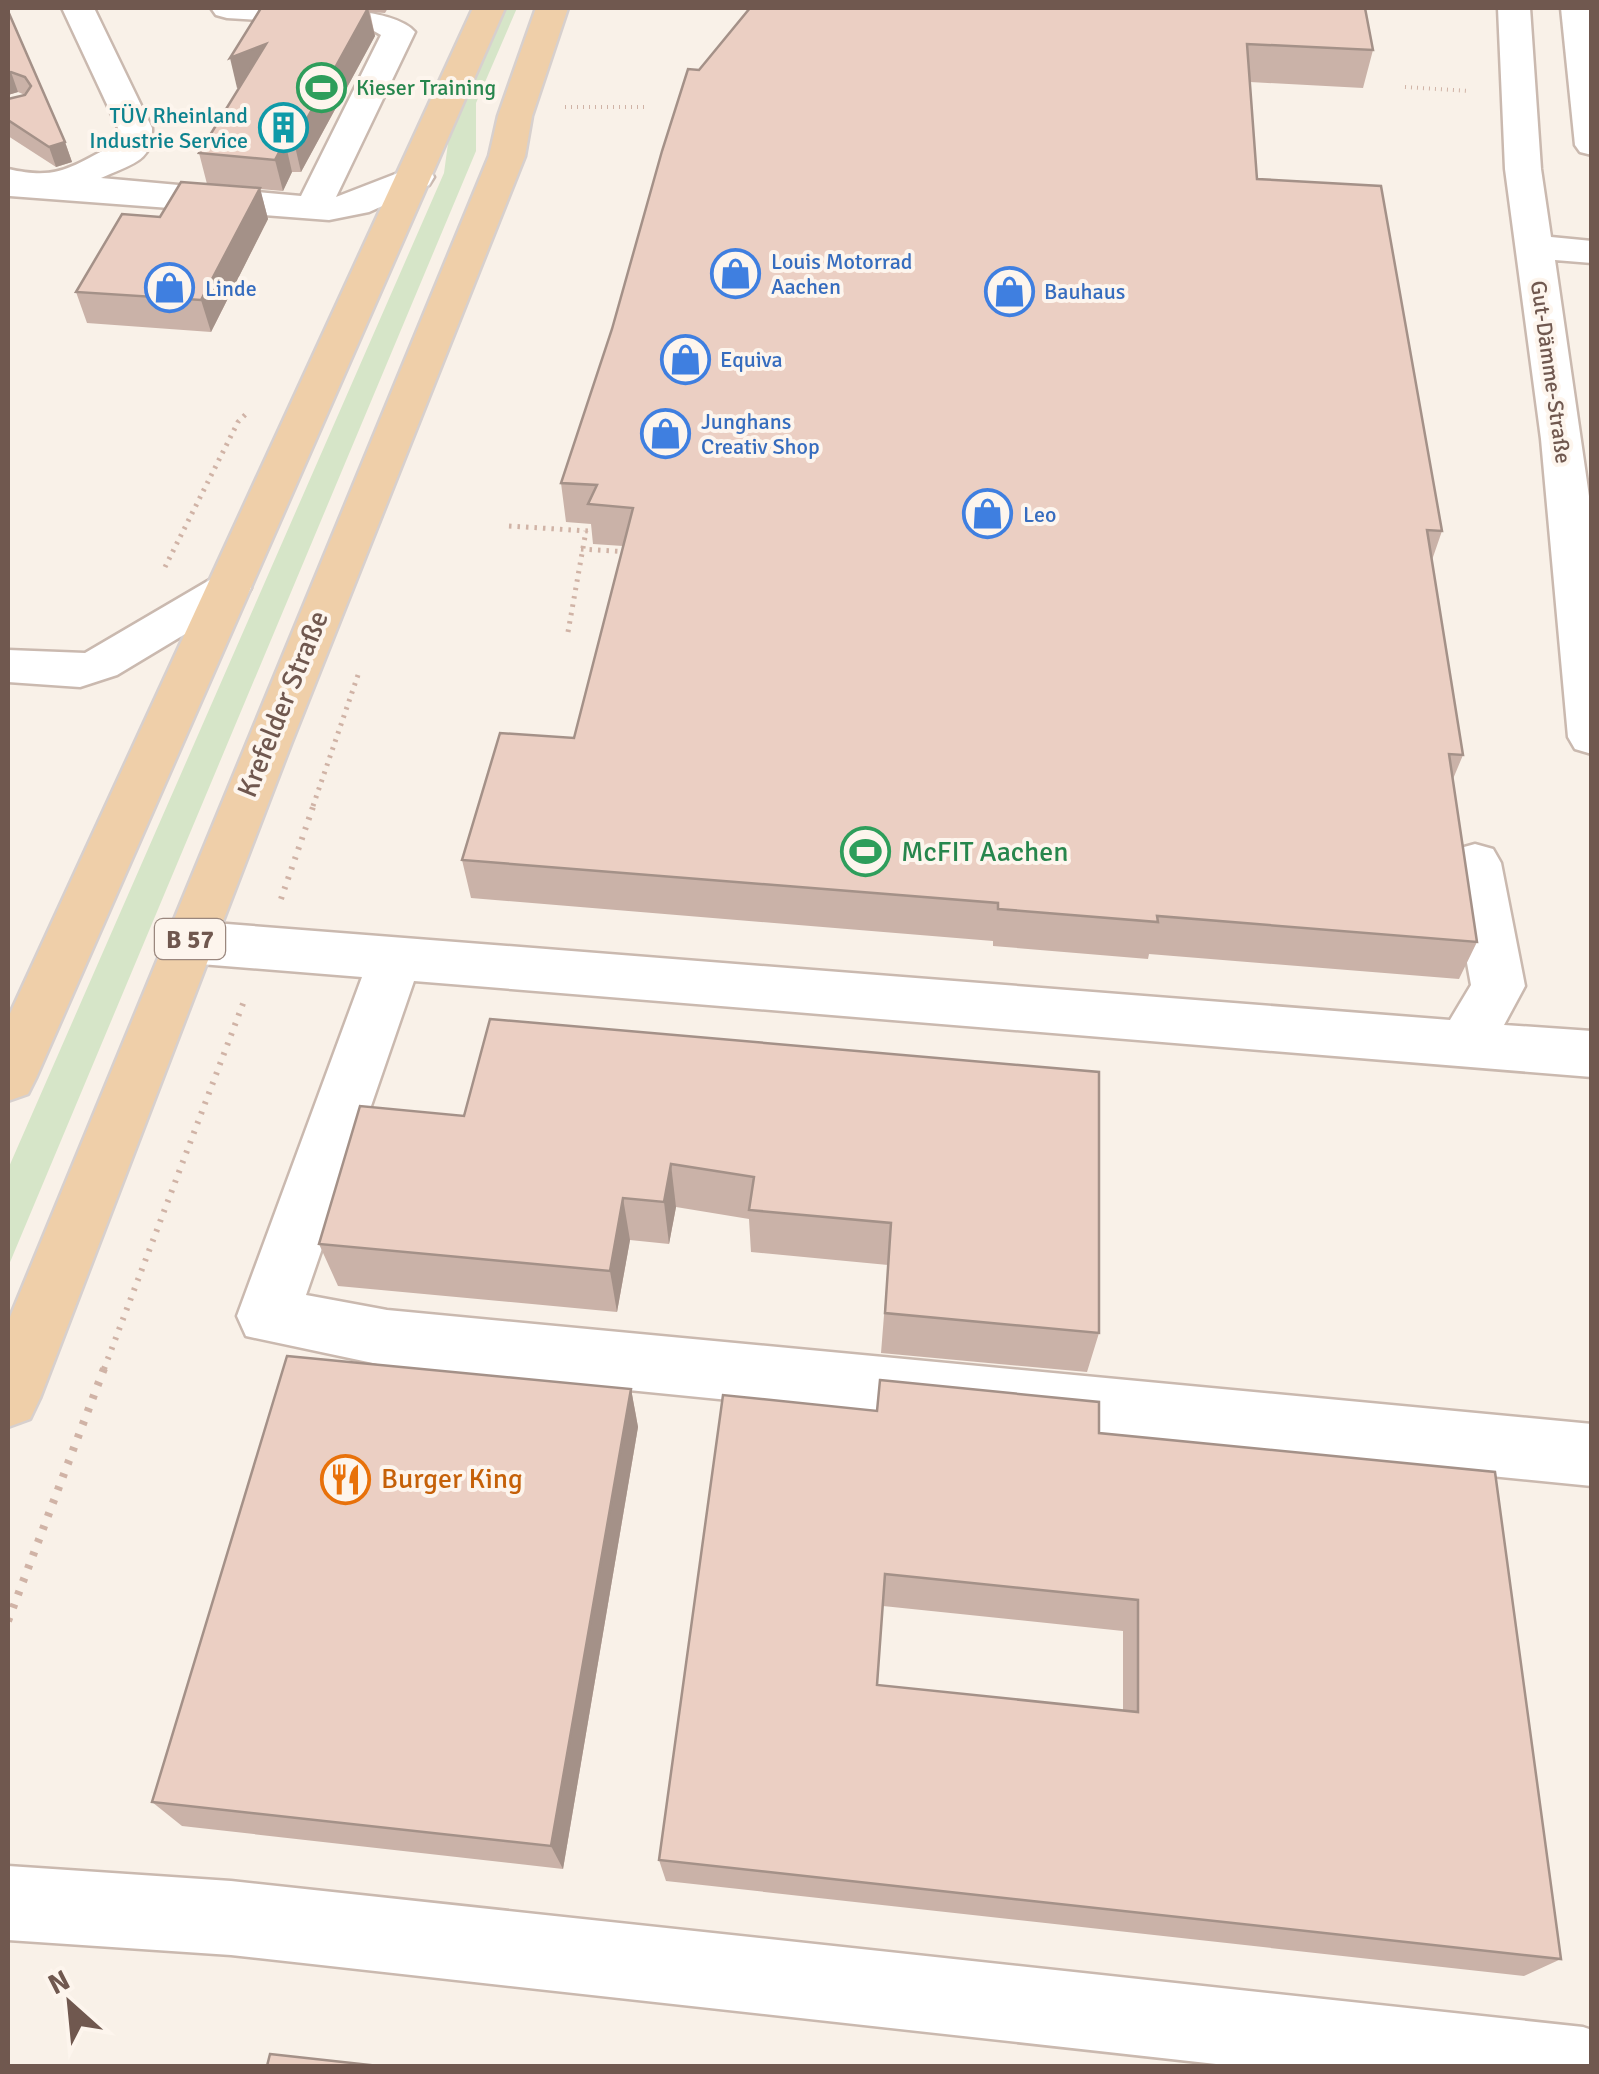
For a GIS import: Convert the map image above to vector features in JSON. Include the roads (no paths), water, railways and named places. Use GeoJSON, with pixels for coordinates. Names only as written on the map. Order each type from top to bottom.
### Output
{"type":"FeatureCollection","features":[{"type":"Feature","properties":{"kind":"main road"},"geometry":{"type":"LineString","coordinates":[[8,1078],[489,8]]}},
{"type":"Feature","properties":{"kind":"main road","name":"Krefelder Straße"},"geometry":{"type":"LineString","coordinates":[[8,1398],[507,156],[515,116],[552,8]]}},
{"type":"Feature","properties":{"kind":"street"},"geometry":{"type":"LineString","coordinates":[[32,202],[135,148],[135,128],[78,8]]}},
{"type":"Feature","properties":{"kind":"street"},"geometry":{"type":"LineString","coordinates":[[227,8],[374,18],[399,32],[313,207]]}},
{"type":"Feature","properties":{"kind":"street","name":"Gut-Dämme-Straße"},"geometry":{"type":"LineString","coordinates":[[1514,8],[1567,168],[1532,247],[1576,442],[1592,738]]}},
{"type":"Feature","properties":{"kind":"street"},"geometry":{"type":"LineString","coordinates":[[1567,168],[1588,143],[1577,8]]}},
{"type":"Feature","properties":{"kind":"street"},"geometry":{"type":"LineString","coordinates":[[32,202],[313,207],[356,204],[416,177]]}},
{"type":"Feature","properties":{"kind":"street"},"geometry":{"type":"LineString","coordinates":[[32,202],[277,234]]}},
{"type":"Feature","properties":{"kind":"street"},"geometry":{"type":"LineString","coordinates":[[1532,247],[1592,252]]}},
{"type":"Feature","properties":{"kind":"street"},"geometry":{"type":"LineString","coordinates":[[8,666],[64,671],[100,664],[230,588]]}},
{"type":"Feature","properties":{"kind":"street"},"geometry":{"type":"LineString","coordinates":[[1465,1043],[1498,986],[1475,863]]}},
{"type":"Feature","properties":{"kind":"street"},"geometry":{"type":"LineString","coordinates":[[188,942],[1592,1054]]}},
{"type":"Feature","properties":{"kind":"street"},"geometry":{"type":"LineString","coordinates":[[375,956],[268,1316],[387,1338],[1592,1455]]}},
{"type":"Feature","properties":{"kind":"street"},"geometry":{"type":"LineString","coordinates":[[8,1903],[250,1920],[1583,2066]]}},
{"type":"Feature","properties":{"kind":"place","name":"Kieser Training"},"geometry":{"type":"Point","coordinates":[321,87]}},
{"type":"Feature","properties":{"kind":"place","name":"TÜV Rheinland Industrie Service"},"geometry":{"type":"Point","coordinates":[283,128]}},
{"type":"Feature","properties":{"kind":"place","name":"Louis Motorrad Aachen"},"geometry":{"type":"Point","coordinates":[736,274]}},
{"type":"Feature","properties":{"kind":"place","name":"Linde"},"geometry":{"type":"Point","coordinates":[170,288]}},
{"type":"Feature","properties":{"kind":"place","name":"Bauhaus"},"geometry":{"type":"Point","coordinates":[1009,291]}},
{"type":"Feature","properties":{"kind":"place","name":"Equiva"},"geometry":{"type":"Point","coordinates":[685,359]}},
{"type":"Feature","properties":{"kind":"place","name":"Junghans Creativ Shop"},"geometry":{"type":"Point","coordinates":[666,434]}},
{"type":"Feature","properties":{"kind":"place","name":"Leo"},"geometry":{"type":"Point","coordinates":[988,514]}},
{"type":"Feature","properties":{"kind":"place","name":"McFIT Aachen"},"geometry":{"type":"Point","coordinates":[866,852]}},
{"type":"Feature","properties":{"kind":"place","name":"Burger King"},"geometry":{"type":"Point","coordinates":[346,1479]}}]}
